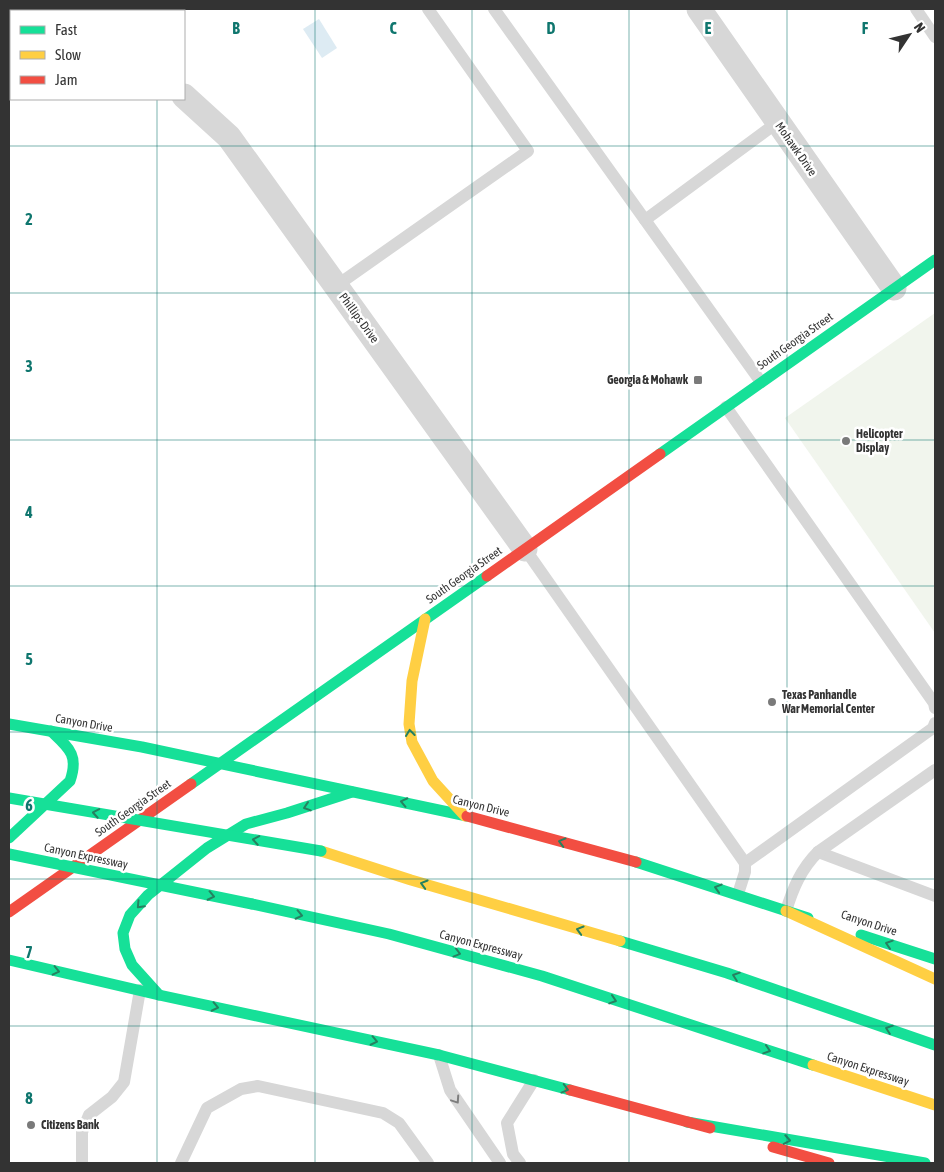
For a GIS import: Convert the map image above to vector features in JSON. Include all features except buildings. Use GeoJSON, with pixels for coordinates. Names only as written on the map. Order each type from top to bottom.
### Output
{"type":"FeatureCollection","features":[{"type":"Feature","properties":{"kind":"main road","name":"South Georgia Street"},"geometry":{"type":"LineString","coordinates":[[9,912],[935,260]]}},
{"type":"Feature","properties":{"kind":"main road"},"geometry":{"type":"LineString","coordinates":[[425,619],[412,681],[409,724],[412,742],[433,781],[465,816]]}},
{"type":"Feature","properties":{"kind":"main road","name":"Canyon Drive"},"geometry":{"type":"LineString","coordinates":[[9,724],[142,747],[465,816],[642,864],[935,959]]}},
{"type":"Feature","properties":{"kind":"main road"},"geometry":{"type":"LineString","coordinates":[[9,838],[70,781],[75,769],[75,760],[71,752],[51,731]]}},
{"type":"Feature","properties":{"kind":"main road"},"geometry":{"type":"LineString","coordinates":[[159,995],[132,965],[124,949],[123,933],[130,916],[148,896],[207,848],[246,824],[287,813],[353,791]]}},
{"type":"Feature","properties":{"kind":"main road"},"geometry":{"type":"LineString","coordinates":[[9,798],[321,851],[411,880],[727,973],[935,1045]]}},
{"type":"Feature","properties":{"kind":"main road","name":"Canyon Expressway"},"geometry":{"type":"LineString","coordinates":[[9,854],[389,934],[542,976],[935,1105]]}},
{"type":"Feature","properties":{"kind":"main road"},"geometry":{"type":"LineString","coordinates":[[786,911],[935,979]]}},
{"type":"Feature","properties":{"kind":"main road"},"geometry":{"type":"LineString","coordinates":[[9,960],[159,995],[439,1055],[687,1122],[829,1163]]}},
{"type":"Feature","properties":{"kind":"main road"},"geometry":{"type":"LineString","coordinates":[[687,1122],[925,1163]]}},
{"type":"Feature","properties":{"kind":"street","name":"Mohawk Drive"},"geometry":{"type":"LineString","coordinates":[[699,9],[894,288]]}},
{"type":"Feature","properties":{"kind":"street","name":"Phillips Drive"},"geometry":{"type":"LineString","coordinates":[[185,97],[229,137],[525,549]]}},
{"type":"Feature","properties":{"kind":"lane"},"geometry":{"type":"LineString","coordinates":[[336,286],[528,151],[428,9]]}},
{"type":"Feature","properties":{"kind":"lane"},"geometry":{"type":"LineString","coordinates":[[494,9],[761,382]]}},
{"type":"Feature","properties":{"kind":"lane"},"geometry":{"type":"LineString","coordinates":[[916,9],[935,37]]}},
{"type":"Feature","properties":{"kind":"lane"},"geometry":{"type":"LineString","coordinates":[[645,220],[778,122]]}},
{"type":"Feature","properties":{"kind":"lane"},"geometry":{"type":"LineString","coordinates":[[726,407],[934,703],[935,708]]}},
{"type":"Feature","properties":{"kind":"lane"},"geometry":{"type":"LineString","coordinates":[[525,549],[745,863],[745,872],[738,894]]}},
{"type":"Feature","properties":{"kind":"lane"},"geometry":{"type":"LineString","coordinates":[[745,863],[933,728],[935,723]]}},
{"type":"Feature","properties":{"kind":"lane"},"geometry":{"type":"LineString","coordinates":[[786,911],[794,886],[807,863],[818,852],[935,770]]}},
{"type":"Feature","properties":{"kind":"lane"},"geometry":{"type":"LineString","coordinates":[[818,852],[935,896]]}},
{"type":"Feature","properties":{"kind":"lane"},"geometry":{"type":"LineString","coordinates":[[82,1163],[82,1132],[89,1115],[112,1098],[124,1082],[140,990]]}},
{"type":"Feature","properties":{"kind":"lane"},"geometry":{"type":"LineString","coordinates":[[439,1055],[450,1090],[500,1163]]}},
{"type":"Feature","properties":{"kind":"lane"},"geometry":{"type":"LineString","coordinates":[[520,1163],[513,1154],[506,1123],[534,1080]]}},
{"type":"Feature","properties":{"kind":"lane"},"geometry":{"type":"LineString","coordinates":[[181,1163],[207,1108],[241,1089],[258,1086],[383,1113],[399,1123],[428,1163]]}},
{"type":"Feature","properties":{"kind":"shaded area"},"geometry":{"type":"Polygon","coordinates":[[[319,19],[337,48],[322,58],[303,29],[319,19]]]}},
{"type":"Feature","properties":{"kind":"shaded area"},"geometry":{"type":"Polygon","coordinates":[[[935,313],[935,633],[785,418],[935,313]]]}},
{"type":"Feature","properties":{"kind":"traffic: fast"},"geometry":{"type":"LineString","coordinates":[[660,454],[935,260]]}},
{"type":"Feature","properties":{"kind":"traffic: fast"},"geometry":{"type":"LineString","coordinates":[[191,784],[487,576]]}},
{"type":"Feature","properties":{"kind":"traffic: fast"},"geometry":{"type":"LineString","coordinates":[[9,724],[142,747],[467,816]]}},
{"type":"Feature","properties":{"kind":"traffic: fast"},"geometry":{"type":"LineString","coordinates":[[9,838],[70,781],[73,772],[73,758],[63,742],[51,731]]}},
{"type":"Feature","properties":{"kind":"traffic: fast"},"geometry":{"type":"LineString","coordinates":[[159,995],[132,965],[125,949],[123,933],[130,915],[148,895],[207,848],[246,824],[352,792]]}},
{"type":"Feature","properties":{"kind":"traffic: fast"},"geometry":{"type":"LineString","coordinates":[[9,798],[321,851]]}},
{"type":"Feature","properties":{"kind":"traffic: fast"},"geometry":{"type":"LineString","coordinates":[[9,854],[252,904]]}},
{"type":"Feature","properties":{"kind":"traffic: fast"},"geometry":{"type":"LineString","coordinates":[[636,862],[808,918]]}},
{"type":"Feature","properties":{"kind":"traffic: fast"},"geometry":{"type":"LineString","coordinates":[[252,904],[389,934],[542,976],[813,1065]]}},
{"type":"Feature","properties":{"kind":"traffic: fast"},"geometry":{"type":"LineString","coordinates":[[861,935],[935,959]]}},
{"type":"Feature","properties":{"kind":"traffic: fast"},"geometry":{"type":"LineString","coordinates":[[620,941],[727,973],[935,1045]]}},
{"type":"Feature","properties":{"kind":"traffic: fast"},"geometry":{"type":"LineString","coordinates":[[9,960],[159,995],[439,1055],[570,1090]]}},
{"type":"Feature","properties":{"kind":"traffic: fast"},"geometry":{"type":"LineString","coordinates":[[687,1122],[925,1163]]}},
{"type":"Feature","properties":{"kind":"traffic: slow"},"geometry":{"type":"LineString","coordinates":[[425,619],[412,681],[409,724],[412,742],[433,781],[465,816]]}},
{"type":"Feature","properties":{"kind":"traffic: slow"},"geometry":{"type":"LineString","coordinates":[[321,851],[411,880],[620,941]]}},
{"type":"Feature","properties":{"kind":"traffic: slow"},"geometry":{"type":"LineString","coordinates":[[786,911],[935,979]]}},
{"type":"Feature","properties":{"kind":"traffic: slow"},"geometry":{"type":"LineString","coordinates":[[813,1065],[935,1105]]}},
{"type":"Feature","properties":{"kind":"traffic: jam"},"geometry":{"type":"LineString","coordinates":[[487,576],[660,454]]}},
{"type":"Feature","properties":{"kind":"traffic: jam"},"geometry":{"type":"LineString","coordinates":[[9,912],[191,784]]}},
{"type":"Feature","properties":{"kind":"traffic: jam"},"geometry":{"type":"LineString","coordinates":[[467,816],[636,862]]}},
{"type":"Feature","properties":{"kind":"traffic: jam"},"geometry":{"type":"LineString","coordinates":[[570,1090],[710,1128]]}},
{"type":"Feature","properties":{"kind":"traffic: jam"},"geometry":{"type":"LineString","coordinates":[[773,1147],[829,1163]]}},
{"type":"Feature","properties":{"kind":"place","name":"Georgia & Mohawk"},"geometry":{"type":"Point","coordinates":[698,380]}},
{"type":"Feature","properties":{"kind":"place","name":"Helicopter Display"},"geometry":{"type":"Point","coordinates":[846,441]}},
{"type":"Feature","properties":{"kind":"place","name":"Texas Panhandle War Memorial Center"},"geometry":{"type":"Point","coordinates":[772,702]}},
{"type":"Feature","properties":{"kind":"place","name":"Citizens Bank"},"geometry":{"type":"Point","coordinates":[31,1125]}}]}
